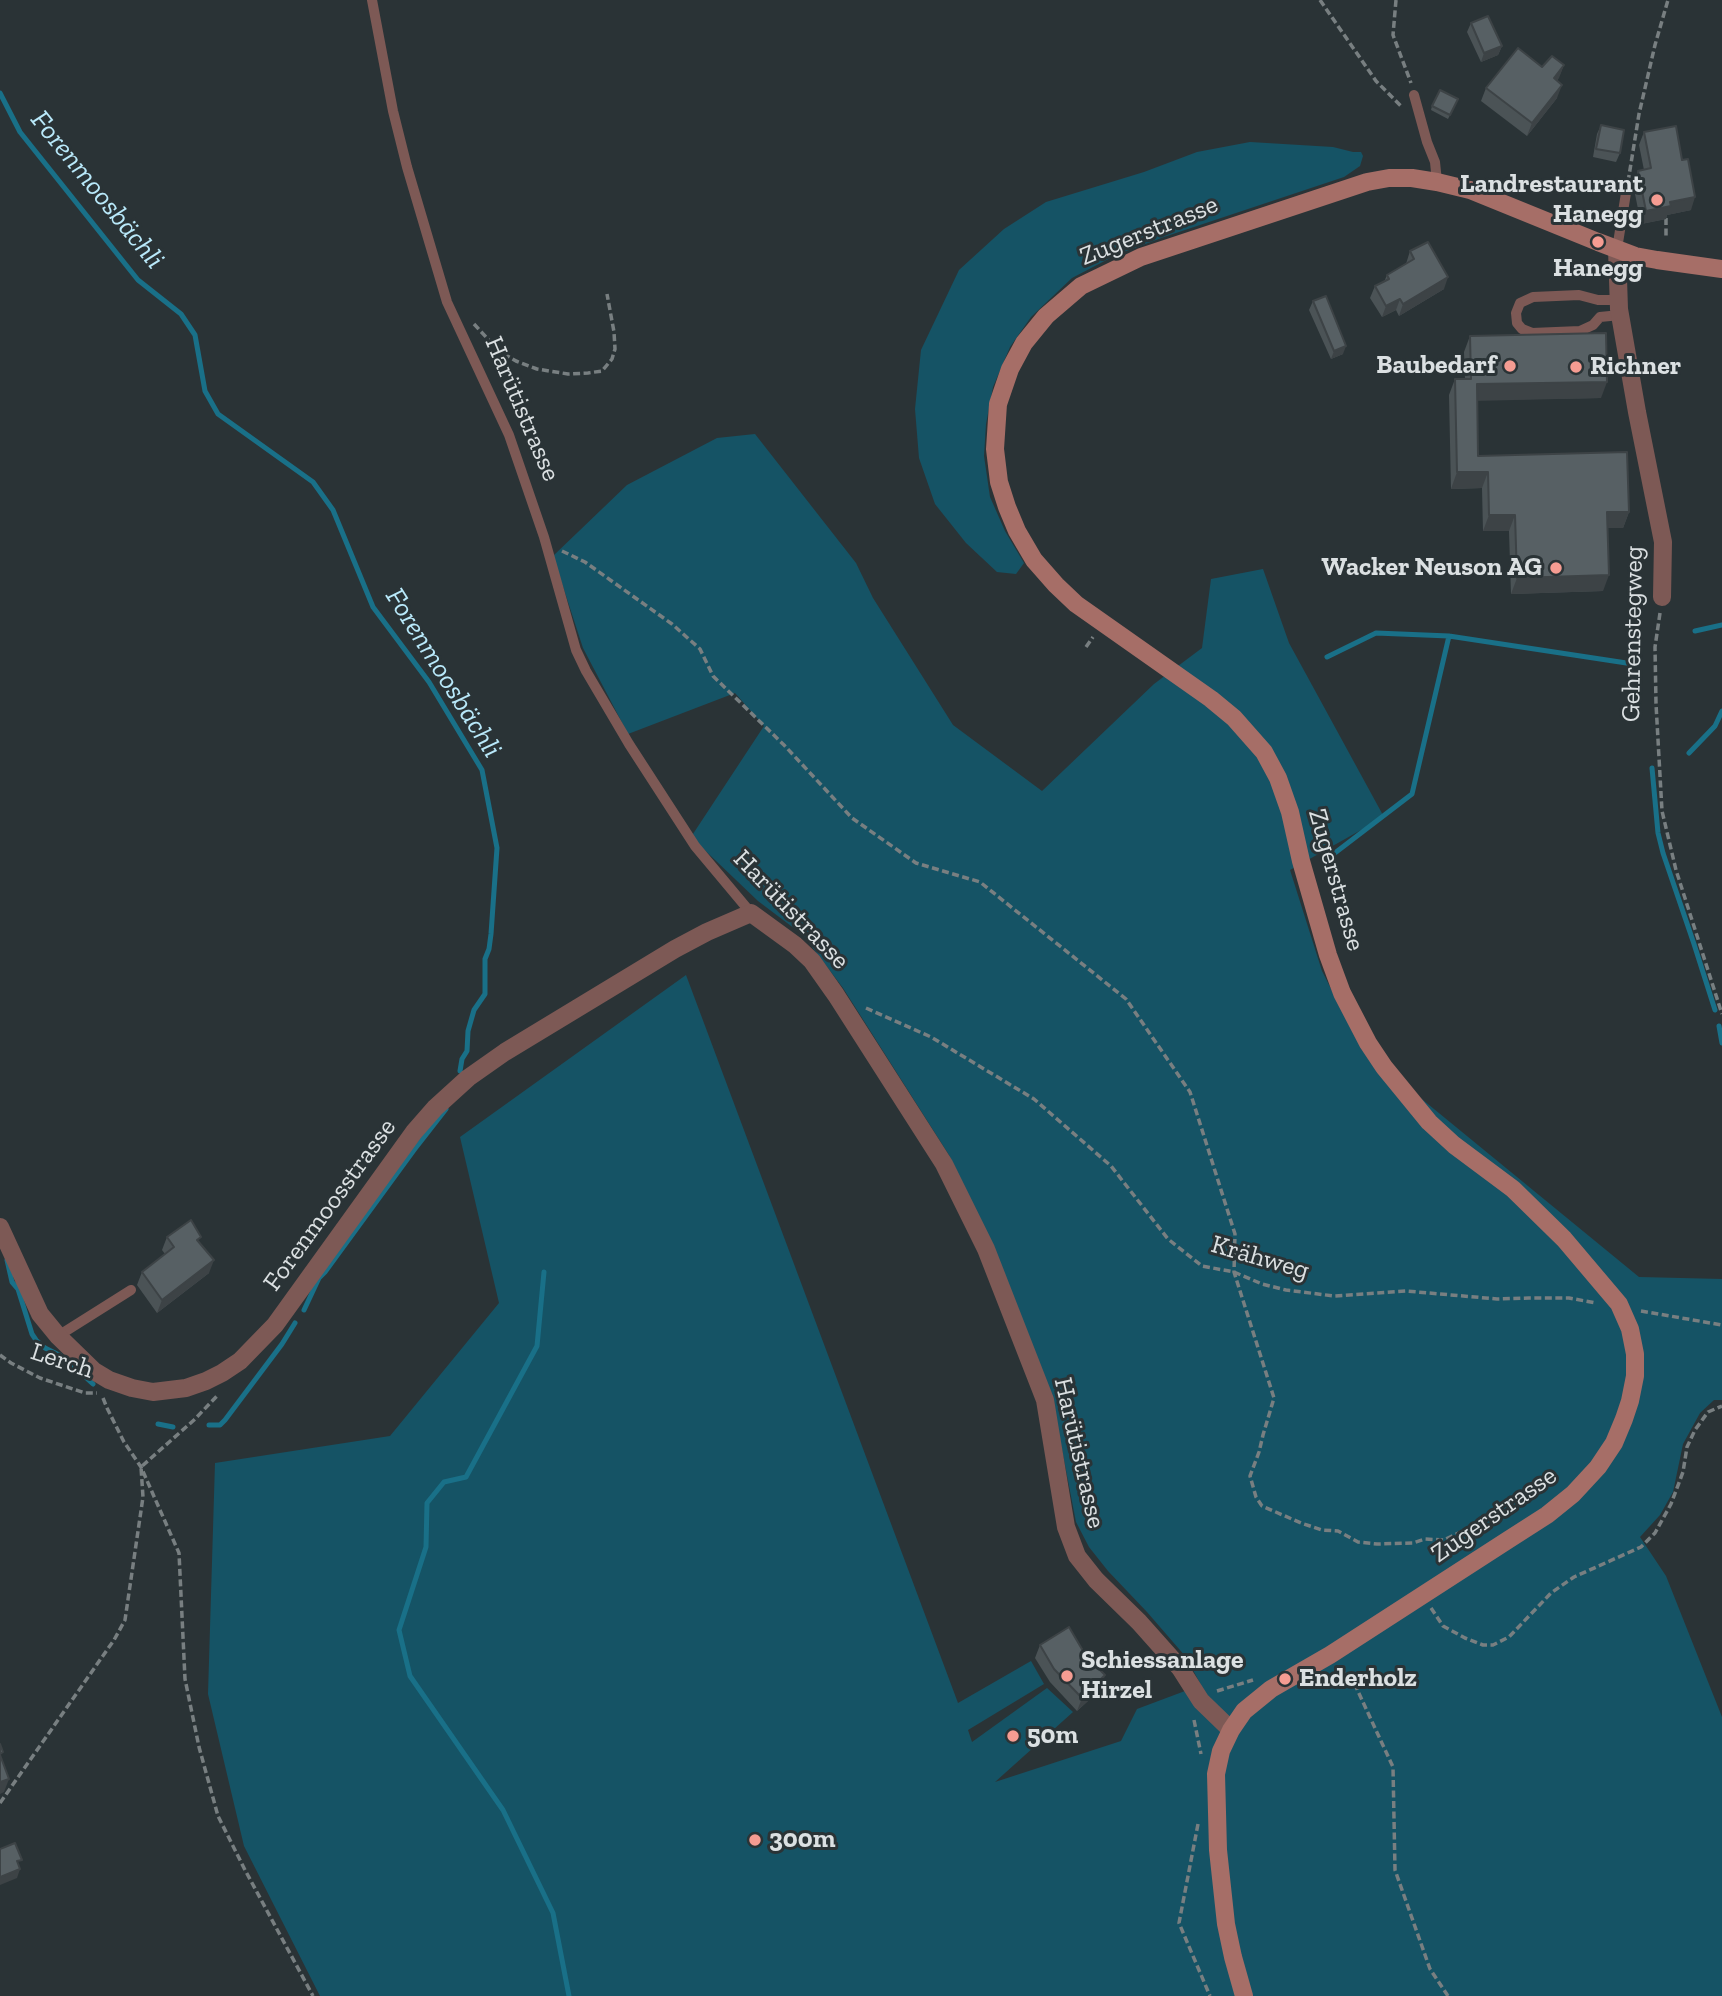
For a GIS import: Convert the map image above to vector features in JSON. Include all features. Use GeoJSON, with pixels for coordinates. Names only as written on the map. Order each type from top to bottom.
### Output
{"type":"FeatureCollection","features":[{"type":"Feature","properties":{"kind":"main road","name":"Zugerstrasse"},"geometry":{"type":"LineString","coordinates":[[1244,1996],[1226,1924],[1218,1850],[1216,1774],[1221,1751],[1231,1730],[1244,1711],[1285,1679],[1330,1655],[1422,1596],[1547,1515],[1573,1494],[1598,1467],[1614,1443],[1630,1401],[1635,1376],[1635,1354],[1630,1329],[1621,1308],[1564,1239],[1513,1189],[1454,1145],[1429,1122],[1384,1068],[1368,1043],[1342,993],[1301,861],[1288,805],[1264,752],[1234,718],[1191,684],[1076,604],[1034,560],[1007,507],[997,468],[995,449],[998,404],[1010,369],[1024,343],[1045,316],[1081,286],[1141,257],[1367,182],[1412,178],[1470,190],[1617,249],[1657,260],[1722,269]]}},
{"type":"Feature","properties":{"kind":"street","name":"Gehrenstegweg"},"geometry":{"type":"LineString","coordinates":[[1617,249],[1619,308],[1663,542],[1662,597]]}},
{"type":"Feature","properties":{"kind":"street","name":"Harütistrasse"},"geometry":{"type":"LineString","coordinates":[[751,913],[811,961],[836,995],[944,1164],[986,1249],[1045,1400],[1066,1527],[1077,1556],[1096,1580],[1139,1622],[1180,1668],[1201,1701],[1231,1730]]}},
{"type":"Feature","properties":{"kind":"street","name":"Forenmoosstrasse"},"geometry":{"type":"LineString","coordinates":[[0,1227],[40,1314],[94,1371],[109,1380],[153,1392],[186,1388],[222,1373],[240,1361],[275,1325],[414,1132],[435,1108],[468,1078],[505,1052],[675,949],[751,913]]}},
{"type":"Feature","properties":{"kind":"lane","name":"Harütistrasse"},"geometry":{"type":"LineString","coordinates":[[372,0],[393,111],[447,302],[509,435],[544,537],[576,650],[629,744],[695,846],[751,913]]}},
{"type":"Feature","properties":{"kind":"lane"},"geometry":{"type":"LineString","coordinates":[[1414,95],[1435,162],[1437,182]]}},
{"type":"Feature","properties":{"kind":"lane"},"geometry":{"type":"LineString","coordinates":[[1617,249],[1626,193]]}},
{"type":"Feature","properties":{"kind":"lane"},"geometry":{"type":"LineString","coordinates":[[1580,295],[1619,308],[1580,331],[1532,333],[1522,329],[1517,323],[1516,313],[1520,303],[1533,297],[1580,295]]}},
{"type":"Feature","properties":{"kind":"lane"},"geometry":{"type":"LineString","coordinates":[[58,1336],[131,1290]]}},
{"type":"Feature","properties":{"kind":"path"},"geometry":{"type":"LineString","coordinates":[[1320,0],[1376,80],[1408,113],[1419,115]]}},
{"type":"Feature","properties":{"kind":"path"},"geometry":{"type":"LineString","coordinates":[[1396,0],[1394,34],[1414,95]]}},
{"type":"Feature","properties":{"kind":"path"},"geometry":{"type":"LineString","coordinates":[[1626,193],[1639,114],[1668,0]]}},
{"type":"Feature","properties":{"kind":"path"},"geometry":{"type":"LineString","coordinates":[[1666,218],[1666,237]]}},
{"type":"Feature","properties":{"kind":"path"},"geometry":{"type":"LineString","coordinates":[[473,322],[499,351],[537,369],[568,374],[602,371],[612,359],[615,349],[607,294]]}},
{"type":"Feature","properties":{"kind":"path"},"geometry":{"type":"LineString","coordinates":[[544,537],[563,552],[585,562],[661,616],[700,649],[713,676],[784,745],[852,818],[916,863],[980,882],[1126,999],[1190,1092],[1235,1234],[1234,1272],[1274,1398],[1250,1475],[1256,1497],[1262,1506],[1322,1530],[1338,1531],[1358,1542],[1397,1544],[1425,1539],[1444,1540],[1475,1525],[1500,1532],[1508,1540]]}},
{"type":"Feature","properties":{"kind":"path","name":"Gehrenstegweg"},"geometry":{"type":"LineString","coordinates":[[1662,597],[1656,658],[1662,811],[1676,870],[1722,1014]]}},
{"type":"Feature","properties":{"kind":"path","name":"Krähweg"},"geometry":{"type":"LineString","coordinates":[[836,995],[931,1037],[1034,1099],[1111,1166],[1168,1239],[1202,1266],[1234,1272],[1262,1284],[1286,1290],[1334,1296],[1406,1291],[1497,1299],[1569,1298],[1722,1325]]}},
{"type":"Feature","properties":{"kind":"path","name":"Lerch"},"geometry":{"type":"LineString","coordinates":[[0,1355],[40,1378],[65,1388],[85,1393],[102,1392],[124,1442],[141,1467]]}},
{"type":"Feature","properties":{"kind":"path"},"geometry":{"type":"LineString","coordinates":[[141,1467],[194,1420],[221,1390]]}},
{"type":"Feature","properties":{"kind":"path"},"geometry":{"type":"LineString","coordinates":[[1422,1596],[1443,1626],[1465,1638],[1483,1645],[1493,1645],[1509,1637],[1563,1584],[1641,1547],[1655,1532],[1678,1491],[1687,1447],[1695,1430],[1708,1412],[1722,1406]]}},
{"type":"Feature","properties":{"kind":"path"},"geometry":{"type":"LineString","coordinates":[[0,1803],[114,1640],[125,1620],[144,1497],[141,1467]]}},
{"type":"Feature","properties":{"kind":"path"},"geometry":{"type":"LineString","coordinates":[[141,1467],[179,1553],[185,1679],[199,1747],[218,1816],[313,1996]]}},
{"type":"Feature","properties":{"kind":"path"},"geometry":{"type":"LineString","coordinates":[[1330,1655],[1356,1687],[1393,1767],[1395,1870],[1430,1969],[1448,1996]]}},
{"type":"Feature","properties":{"kind":"path"},"geometry":{"type":"LineString","coordinates":[[1193,1718],[1200,1740],[1201,1761]]}},
{"type":"Feature","properties":{"kind":"path"},"geometry":{"type":"LineString","coordinates":[[1200,1817],[1179,1923],[1210,1996]]}},
{"type":"Feature","properties":{"kind":"shaded area"},"geometry":{"type":"Polygon","coordinates":[[[1250,142],[1333,147],[1361,152],[1363,156],[1360,166],[1344,177],[1116,255],[1072,278],[1031,317],[1010,347],[993,387],[986,424],[984,456],[990,497],[1005,531],[1024,563],[1016,574],[997,572],[966,543],[935,504],[919,458],[915,409],[921,350],[959,270],[1004,229],[1046,202],[1144,172],[1197,152],[1250,142]]]}},
{"type":"Feature","properties":{"kind":"shaded area"},"geometry":{"type":"Polygon","coordinates":[[[755,434],[856,563],[873,598],[953,725],[1042,791],[1154,684],[1202,648],[1211,579],[1263,569],[1289,643],[1384,817],[1290,870],[1322,971],[1362,1050],[1639,1277],[1722,1279],[1722,1400],[1714,1400],[1700,1413],[1683,1444],[1673,1492],[1660,1515],[1640,1537],[1666,1576],[1722,1717],[1722,1996],[320,1996],[244,1846],[208,1694],[215,1463],[390,1436],[499,1303],[460,1137],[686,975],[958,1703],[1031,1661],[1044,1684],[968,1730],[972,1742],[1047,1688],[1073,1712],[995,1782],[1121,1741],[1137,1709],[1201,1685],[1186,1657],[1108,1571],[1089,1547],[1076,1522],[1052,1398],[993,1248],[949,1155],[843,988],[803,935],[758,901],[691,837],[764,726],[735,693],[628,734],[583,648],[553,556],[627,485],[717,438],[755,434]]]}},
{"type":"Feature","properties":{"kind":"building"},"geometry":{"type":"Polygon","coordinates":[[[1488,16],[1502,46],[1484,53],[1471,23],[1488,16]]]}},
{"type":"Feature","properties":{"kind":"building"},"geometry":{"type":"Polygon","coordinates":[[[1518,48],[1542,67],[1552,56],[1564,65],[1554,78],[1562,85],[1532,123],[1486,88],[1518,48]]]}},
{"type":"Feature","properties":{"kind":"building"},"geometry":{"type":"Polygon","coordinates":[[[1440,90],[1458,99],[1450,115],[1432,106],[1440,90]]]}},
{"type":"Feature","properties":{"kind":"building"},"geometry":{"type":"Polygon","coordinates":[[[1601,125],[1624,130],[1620,153],[1596,149],[1601,125]]]}},
{"type":"Feature","properties":{"kind":"building"},"geometry":{"type":"Polygon","coordinates":[[[1676,126],[1682,160],[1688,159],[1695,197],[1646,211],[1638,171],[1651,168],[1644,132],[1676,126]]]}},
{"type":"Feature","properties":{"kind":"building"},"geometry":{"type":"Polygon","coordinates":[[[1428,242],[1448,277],[1403,304],[1400,299],[1386,306],[1375,286],[1389,279],[1387,275],[1414,259],[1410,251],[1428,242]]]}},
{"type":"Feature","properties":{"kind":"building"},"geometry":{"type":"Polygon","coordinates":[[[1326,296],[1346,346],[1334,351],[1313,301],[1326,296]]]}},
{"type":"Feature","properties":{"kind":"building"},"geometry":{"type":"Polygon","coordinates":[[[1606,333],[1607,382],[1477,384],[1478,456],[1627,452],[1629,512],[1607,512],[1609,575],[1517,578],[1515,515],[1489,515],[1488,472],[1457,472],[1455,379],[1471,379],[1470,336],[1606,333]]]}},
{"type":"Feature","properties":{"kind":"building"},"geometry":{"type":"Polygon","coordinates":[[[191,1220],[201,1237],[197,1240],[214,1260],[162,1300],[142,1272],[174,1247],[167,1237],[191,1220]]]}},
{"type":"Feature","properties":{"kind":"building"},"geometry":{"type":"Polygon","coordinates":[[[1069,1627],[1086,1656],[1105,1675],[1082,1698],[1054,1669],[1040,1645],[1069,1627]]]}},
{"type":"Feature","properties":{"kind":"building"},"geometry":{"type":"Polygon","coordinates":[[[0,1755],[9,1779],[0,1782],[0,1755]]]}},
{"type":"Feature","properties":{"kind":"building"},"geometry":{"type":"Polygon","coordinates":[[[15,1843],[22,1860],[17,1861],[20,1869],[0,1877],[0,1849],[15,1843]]]}},
{"type":"Feature","properties":{"kind":"waterway","name":"Forenmoosbächli"},"geometry":{"type":"LineString","coordinates":[[0,93],[20,132],[138,280],[181,314],[195,335],[205,391],[218,414],[313,482],[333,510],[373,607],[429,682],[482,770],[497,848],[491,934],[485,959],[485,994],[474,1010],[468,1031],[467,1051],[460,1071]]}},
{"type":"Feature","properties":{"kind":"waterway"},"geometry":{"type":"LineString","coordinates":[[1695,631],[1722,625]]}},
{"type":"Feature","properties":{"kind":"waterway"},"geometry":{"type":"LineString","coordinates":[[1327,657],[1376,633],[1449,636],[1633,664]]}},
{"type":"Feature","properties":{"kind":"waterway"},"geometry":{"type":"LineString","coordinates":[[1327,859],[1412,794],[1449,636]]}},
{"type":"Feature","properties":{"kind":"waterway"},"geometry":{"type":"LineString","coordinates":[[1689,753],[1715,726],[1722,711]]}},
{"type":"Feature","properties":{"kind":"waterway"},"geometry":{"type":"LineString","coordinates":[[1652,768],[1658,833],[1663,853],[1715,1010]]}},
{"type":"Feature","properties":{"kind":"waterway"},"geometry":{"type":"LineString","coordinates":[[1719,1026],[1722,1043]]}},
{"type":"Feature","properties":{"kind":"waterway","name":"Forenmoosbächli"},"geometry":{"type":"LineString","coordinates":[[304,1310],[319,1278],[446,1109]]}},
{"type":"Feature","properties":{"kind":"waterway","name":"Forenmoosbächli"},"geometry":{"type":"LineString","coordinates":[[7,1260],[12,1282],[18,1289],[36,1340],[63,1357],[72,1368],[93,1384]]}},
{"type":"Feature","properties":{"kind":"waterway"},"geometry":{"type":"LineString","coordinates":[[544,1272],[537,1346],[466,1477],[444,1482],[427,1503],[426,1547],[399,1630],[410,1676],[503,1810],[553,1913],[569,1996]]}},
{"type":"Feature","properties":{"kind":"waterway","name":"Forenmoosbächli"},"geometry":{"type":"LineString","coordinates":[[209,1425],[220,1425],[225,1420],[295,1323]]}},
{"type":"Feature","properties":{"kind":"waterway","name":"Forenmoosbächli"},"geometry":{"type":"LineString","coordinates":[[158,1424],[173,1427]]}},
{"type":"Feature","properties":{"kind":"place","name":"Landrestaurant Hanegg"},"geometry":{"type":"Point","coordinates":[1657,200]}},
{"type":"Feature","properties":{"kind":"place","name":"Hanegg"},"geometry":{"type":"Point","coordinates":[1598,242]}},
{"type":"Feature","properties":{"kind":"place","name":"Baubedarf"},"geometry":{"type":"Point","coordinates":[1510,366]}},
{"type":"Feature","properties":{"kind":"place","name":"Richner"},"geometry":{"type":"Point","coordinates":[1576,367]}},
{"type":"Feature","properties":{"kind":"place","name":"Wacker Neuson AG"},"geometry":{"type":"Point","coordinates":[1556,568]}},
{"type":"Feature","properties":{"kind":"place","name":"Schiessanlage Hirzel"},"geometry":{"type":"Point","coordinates":[1067,1676]}},
{"type":"Feature","properties":{"kind":"place","name":"Enderholz"},"geometry":{"type":"Point","coordinates":[1285,1679]}},
{"type":"Feature","properties":{"kind":"place","name":"50m"},"geometry":{"type":"Point","coordinates":[1013,1736]}},
{"type":"Feature","properties":{"kind":"place","name":"300m"},"geometry":{"type":"Point","coordinates":[755,1840]}}]}
